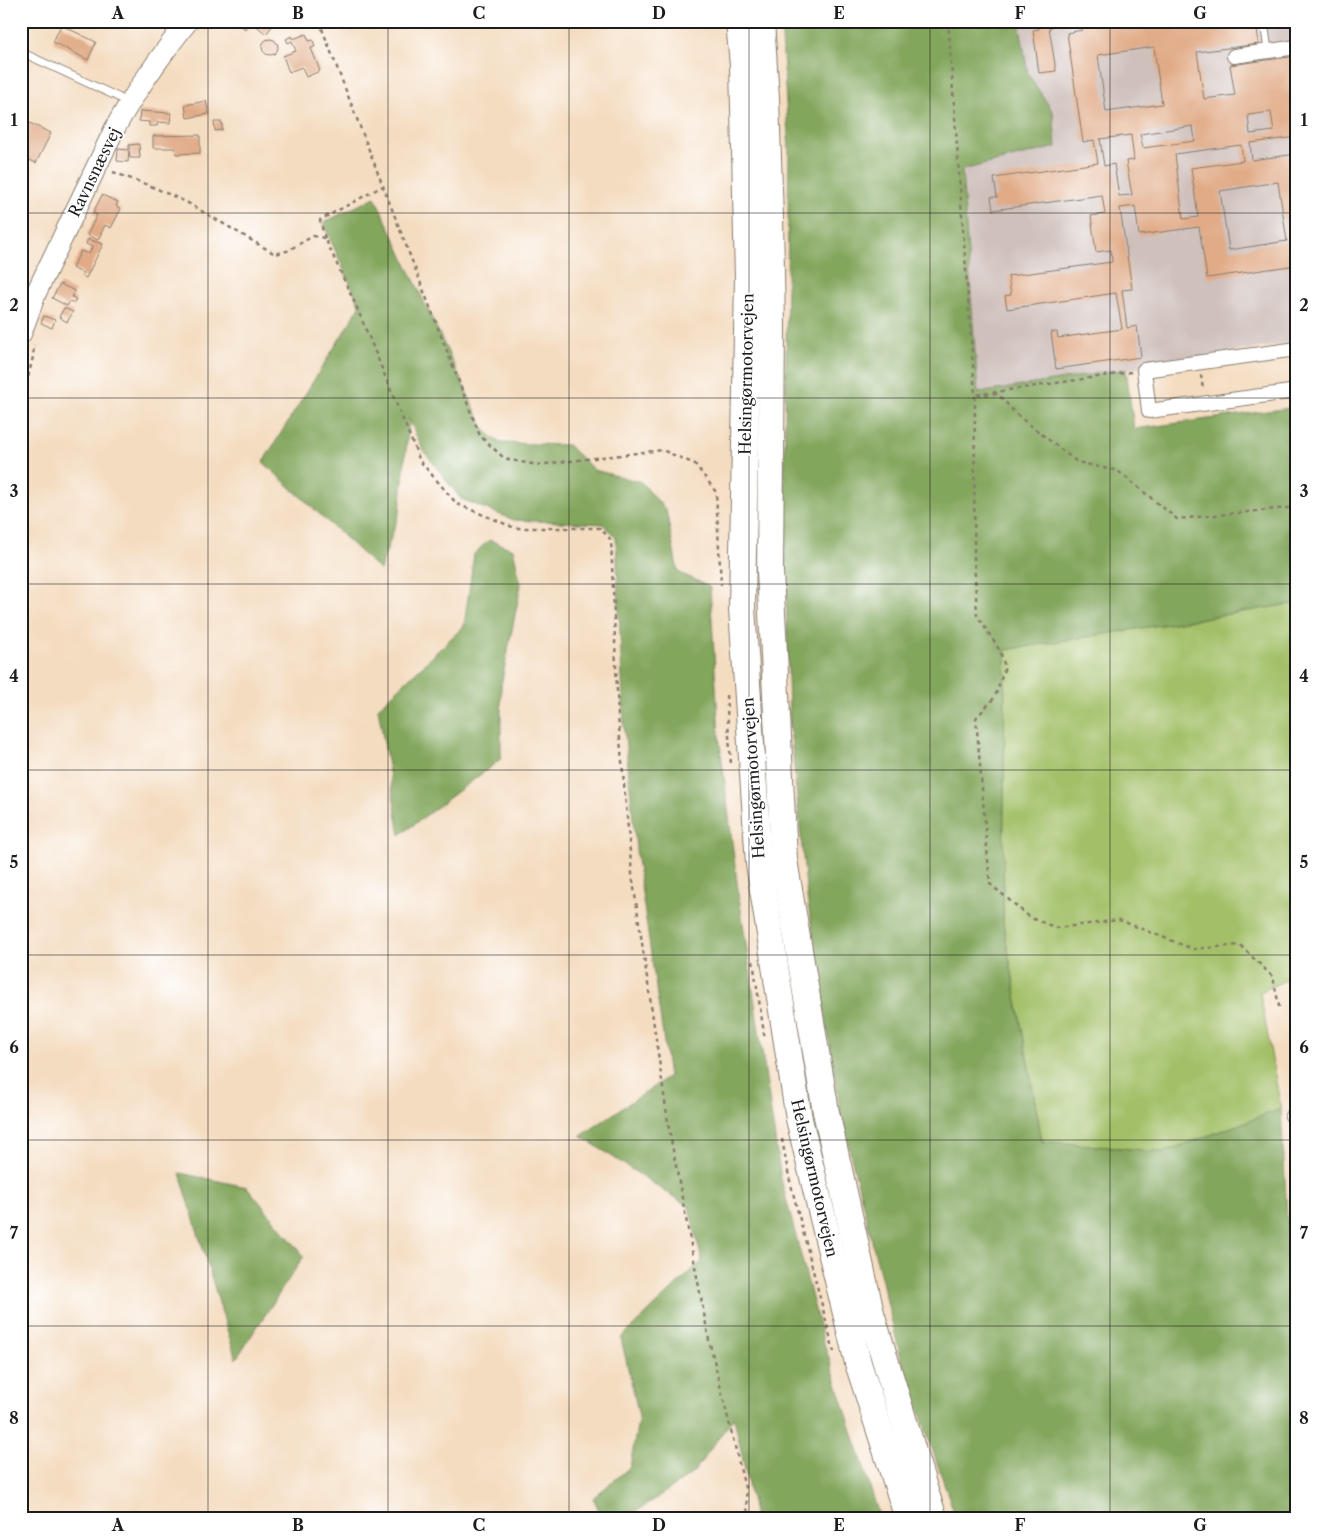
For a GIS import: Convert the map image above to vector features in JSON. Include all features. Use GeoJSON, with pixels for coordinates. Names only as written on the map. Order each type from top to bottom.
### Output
{"type":"FeatureCollection","features":[{"type":"Feature","properties":{"kind":"highway","name":"Helsingørmotorvejen"},"geometry":{"type":"LineString","coordinates":[[739,21],[743,65],[748,278],[742,608],[759,864],[800,1119],[858,1363],[908,1518]]}},
{"type":"Feature","properties":{"kind":"highway","name":"Helsingørmotorvejen"},"geometry":{"type":"LineString","coordinates":[[761,21],[770,219],[770,571],[784,860],[826,1112],[865,1284],[934,1518]]}},
{"type":"Feature","properties":{"kind":"main road","name":"Ravnsnæsvej"},"geometry":{"type":"LineString","coordinates":[[23,328],[36,293],[96,166],[128,104],[163,52],[188,21]]}},
{"type":"Feature","properties":{"kind":"street"},"geometry":{"type":"LineString","coordinates":[[1234,56],[1297,47]]}},
{"type":"Feature","properties":{"kind":"street"},"geometry":{"type":"LineString","coordinates":[[1297,349],[1144,370],[1149,411],[1297,391]]}},
{"type":"Feature","properties":{"kind":"lane"},"geometry":{"type":"LineString","coordinates":[[1264,21],[1268,51]]}},
{"type":"Feature","properties":{"kind":"lane"},"geometry":{"type":"LineString","coordinates":[[21,52],[118,97],[128,104]]}},
{"type":"Feature","properties":{"kind":"path"},"geometry":{"type":"LineString","coordinates":[[319,21],[480,436],[505,459],[537,465],[662,450],[695,464],[716,492],[721,590]]}},
{"type":"Feature","properties":{"kind":"path"},"geometry":{"type":"LineString","coordinates":[[948,21],[975,395],[974,557],[977,615],[1000,651],[1005,667],[995,697],[976,718],[990,884],[1031,918],[1057,928],[1119,920],[1193,949],[1240,945],[1273,977],[1280,1011]]}},
{"type":"Feature","properties":{"kind":"path"},"geometry":{"type":"LineString","coordinates":[[96,166],[154,187],[188,203],[275,254],[287,251],[314,236],[325,238]]}},
{"type":"Feature","properties":{"kind":"path"},"geometry":{"type":"LineString","coordinates":[[383,186],[320,220],[325,238],[357,308],[420,461],[457,504],[515,528],[600,528],[611,540],[618,716],[632,874],[669,1129],[709,1340],[746,1492],[748,1518]]}},
{"type":"Feature","properties":{"kind":"path"},"geometry":{"type":"LineString","coordinates":[[21,390],[26,386],[31,367],[35,331],[23,328]]}},
{"type":"Feature","properties":{"kind":"path"},"geometry":{"type":"LineString","coordinates":[[1200,363],[1205,404]]}},
{"type":"Feature","properties":{"kind":"path"},"geometry":{"type":"LineString","coordinates":[[975,395],[1144,370]]}},
{"type":"Feature","properties":{"kind":"path"},"geometry":{"type":"LineString","coordinates":[[975,395],[998,394],[1016,414],[1077,462],[1118,471],[1177,519],[1297,507]]}},
{"type":"Feature","properties":{"kind":"path"},"geometry":{"type":"LineString","coordinates":[[726,695],[732,771]]}},
{"type":"Feature","properties":{"kind":"path"},"geometry":{"type":"LineString","coordinates":[[752,953],[765,1040]]}},
{"type":"Feature","properties":{"kind":"path"},"geometry":{"type":"LineString","coordinates":[[782,1138],[789,1177],[834,1354]]}},
{"type":"Feature","properties":{"kind":"shaded area"},"geometry":{"type":"Polygon","coordinates":[[[953,21],[1297,21],[1297,342],[978,393],[953,21]]]}},
{"type":"Feature","properties":{"kind":"green space"},"geometry":{"type":"Polygon","coordinates":[[[781,21],[1019,21],[1028,74],[1053,112],[1056,147],[962,170],[978,393],[1126,369],[1134,429],[1297,407],[1297,603],[1005,650],[1003,923],[1042,1141],[1164,1152],[1281,1109],[1290,1269],[1297,1274],[1297,1518],[956,1518],[901,1358],[841,1116],[807,897],[789,717],[784,492],[789,152],[781,21]]]}},
{"type":"Feature","properties":{"kind":"green space"},"geometry":{"type":"Polygon","coordinates":[[[375,197],[485,431],[500,443],[568,445],[594,470],[641,482],[666,510],[678,572],[710,587],[719,736],[738,890],[781,1179],[823,1340],[880,1518],[755,1518],[734,1417],[693,1473],[627,1518],[603,1518],[593,1498],[630,1467],[639,1416],[621,1338],[702,1261],[689,1207],[581,1136],[669,1076],[637,859],[624,726],[616,538],[603,524],[514,520],[461,499],[423,450],[409,419],[400,511],[380,570],[263,462],[360,306],[323,223],[375,197]]]}},
{"type":"Feature","properties":{"kind":"green space"},"geometry":{"type":"Polygon","coordinates":[[[489,540],[513,549],[521,585],[501,685],[501,759],[400,835],[378,708],[464,626],[474,554],[489,540]]]}},
{"type":"Feature","properties":{"kind":"green space"},"geometry":{"type":"Polygon","coordinates":[[[1297,603],[1297,980],[1286,980],[1260,992],[1281,1109],[1164,1152],[1042,1141],[1003,923],[1005,650],[1297,603]]]}},
{"type":"Feature","properties":{"kind":"green space"},"geometry":{"type":"Polygon","coordinates":[[[180,1173],[247,1187],[304,1256],[236,1359],[180,1173]]]}},
{"type":"Feature","properties":{"kind":"building"},"geometry":{"type":"Polygon","coordinates":[[[235,21],[251,21],[245,29],[235,21]]]}},
{"type":"Feature","properties":{"kind":"building"},"geometry":{"type":"Polygon","coordinates":[[[251,21],[276,21],[266,34],[251,21]]]}},
{"type":"Feature","properties":{"kind":"building"},"geometry":{"type":"Polygon","coordinates":[[[1038,21],[1051,21],[1052,27],[1049,27],[1056,71],[1039,73],[1033,30],[1039,29],[1038,21]]]}},
{"type":"Feature","properties":{"kind":"building"},"geometry":{"type":"Polygon","coordinates":[[[1080,21],[1256,21],[1259,44],[1197,52],[1204,99],[1235,95],[1230,65],[1297,56],[1297,137],[1250,143],[1252,160],[1297,154],[1297,265],[1207,278],[1199,227],[1139,235],[1135,206],[1120,208],[1132,289],[1122,290],[1127,328],[1137,326],[1141,357],[1056,369],[1051,332],[1057,332],[1058,338],[1122,329],[1116,293],[1007,309],[1005,296],[1011,295],[1008,276],[1112,262],[1111,250],[1096,252],[1091,216],[1105,214],[1102,195],[993,210],[991,197],[997,197],[994,178],[1098,163],[1094,140],[1083,142],[1067,33],[1082,30],[1080,21]],[[1154,47],[1098,55],[1106,112],[1162,104],[1154,47]],[[1271,112],[1248,115],[1250,134],[1274,131],[1271,112]],[[1193,126],[1140,134],[1143,148],[1195,141],[1193,126]],[[1131,135],[1100,139],[1104,166],[1114,164],[1119,196],[1132,195],[1126,161],[1134,160],[1131,135]],[[1241,145],[1175,154],[1183,219],[1198,217],[1191,168],[1243,161],[1241,145]],[[1278,182],[1220,191],[1229,250],[1287,241],[1278,182]]]}},
{"type":"Feature","properties":{"kind":"building"},"geometry":{"type":"Polygon","coordinates":[[[61,25],[96,42],[88,60],[53,42],[61,25]]]}},
{"type":"Feature","properties":{"kind":"building"},"geometry":{"type":"Polygon","coordinates":[[[306,34],[309,41],[313,40],[315,47],[311,48],[320,71],[306,77],[302,67],[289,72],[283,56],[296,51],[292,41],[288,43],[286,39],[292,36],[293,39],[306,34]]]}},
{"type":"Feature","properties":{"kind":"building"},"geometry":{"type":"Polygon","coordinates":[[[270,39],[278,47],[270,55],[262,47],[270,39]]]}},
{"type":"Feature","properties":{"kind":"building"},"geometry":{"type":"Polygon","coordinates":[[[206,101],[209,114],[187,118],[185,105],[206,101]]]}},
{"type":"Feature","properties":{"kind":"building"},"geometry":{"type":"Polygon","coordinates":[[[140,111],[171,113],[170,123],[158,122],[157,126],[149,126],[149,122],[139,121],[140,111]]]}},
{"type":"Feature","properties":{"kind":"building"},"geometry":{"type":"Polygon","coordinates":[[[21,119],[51,133],[36,163],[21,156],[21,119]]]}},
{"type":"Feature","properties":{"kind":"building"},"geometry":{"type":"Polygon","coordinates":[[[214,122],[222,122],[222,130],[215,131],[214,122]]]}},
{"type":"Feature","properties":{"kind":"building"},"geometry":{"type":"Polygon","coordinates":[[[200,135],[200,153],[176,154],[175,148],[153,148],[153,136],[200,135]]]}},
{"type":"Feature","properties":{"kind":"building"},"geometry":{"type":"Polygon","coordinates":[[[139,144],[140,158],[130,158],[129,151],[128,162],[117,161],[118,149],[129,150],[129,145],[139,144]]]}},
{"type":"Feature","properties":{"kind":"building"},"geometry":{"type":"Polygon","coordinates":[[[102,195],[118,202],[116,206],[121,209],[111,228],[105,225],[98,240],[87,235],[97,215],[93,213],[102,195]]]}},
{"type":"Feature","properties":{"kind":"building"},"geometry":{"type":"Polygon","coordinates":[[[88,239],[103,244],[86,278],[82,276],[83,273],[72,268],[81,251],[89,254],[92,247],[86,244],[88,239]]]}},
{"type":"Feature","properties":{"kind":"building"},"geometry":{"type":"Polygon","coordinates":[[[60,284],[75,291],[72,297],[76,299],[74,303],[70,301],[67,306],[52,298],[60,284]]]}},
{"type":"Feature","properties":{"kind":"building"},"geometry":{"type":"Polygon","coordinates":[[[64,308],[73,312],[67,322],[59,317],[64,308]]]}},
{"type":"Feature","properties":{"kind":"building"},"geometry":{"type":"Polygon","coordinates":[[[44,316],[55,320],[52,328],[41,323],[44,316]]]}}]}
